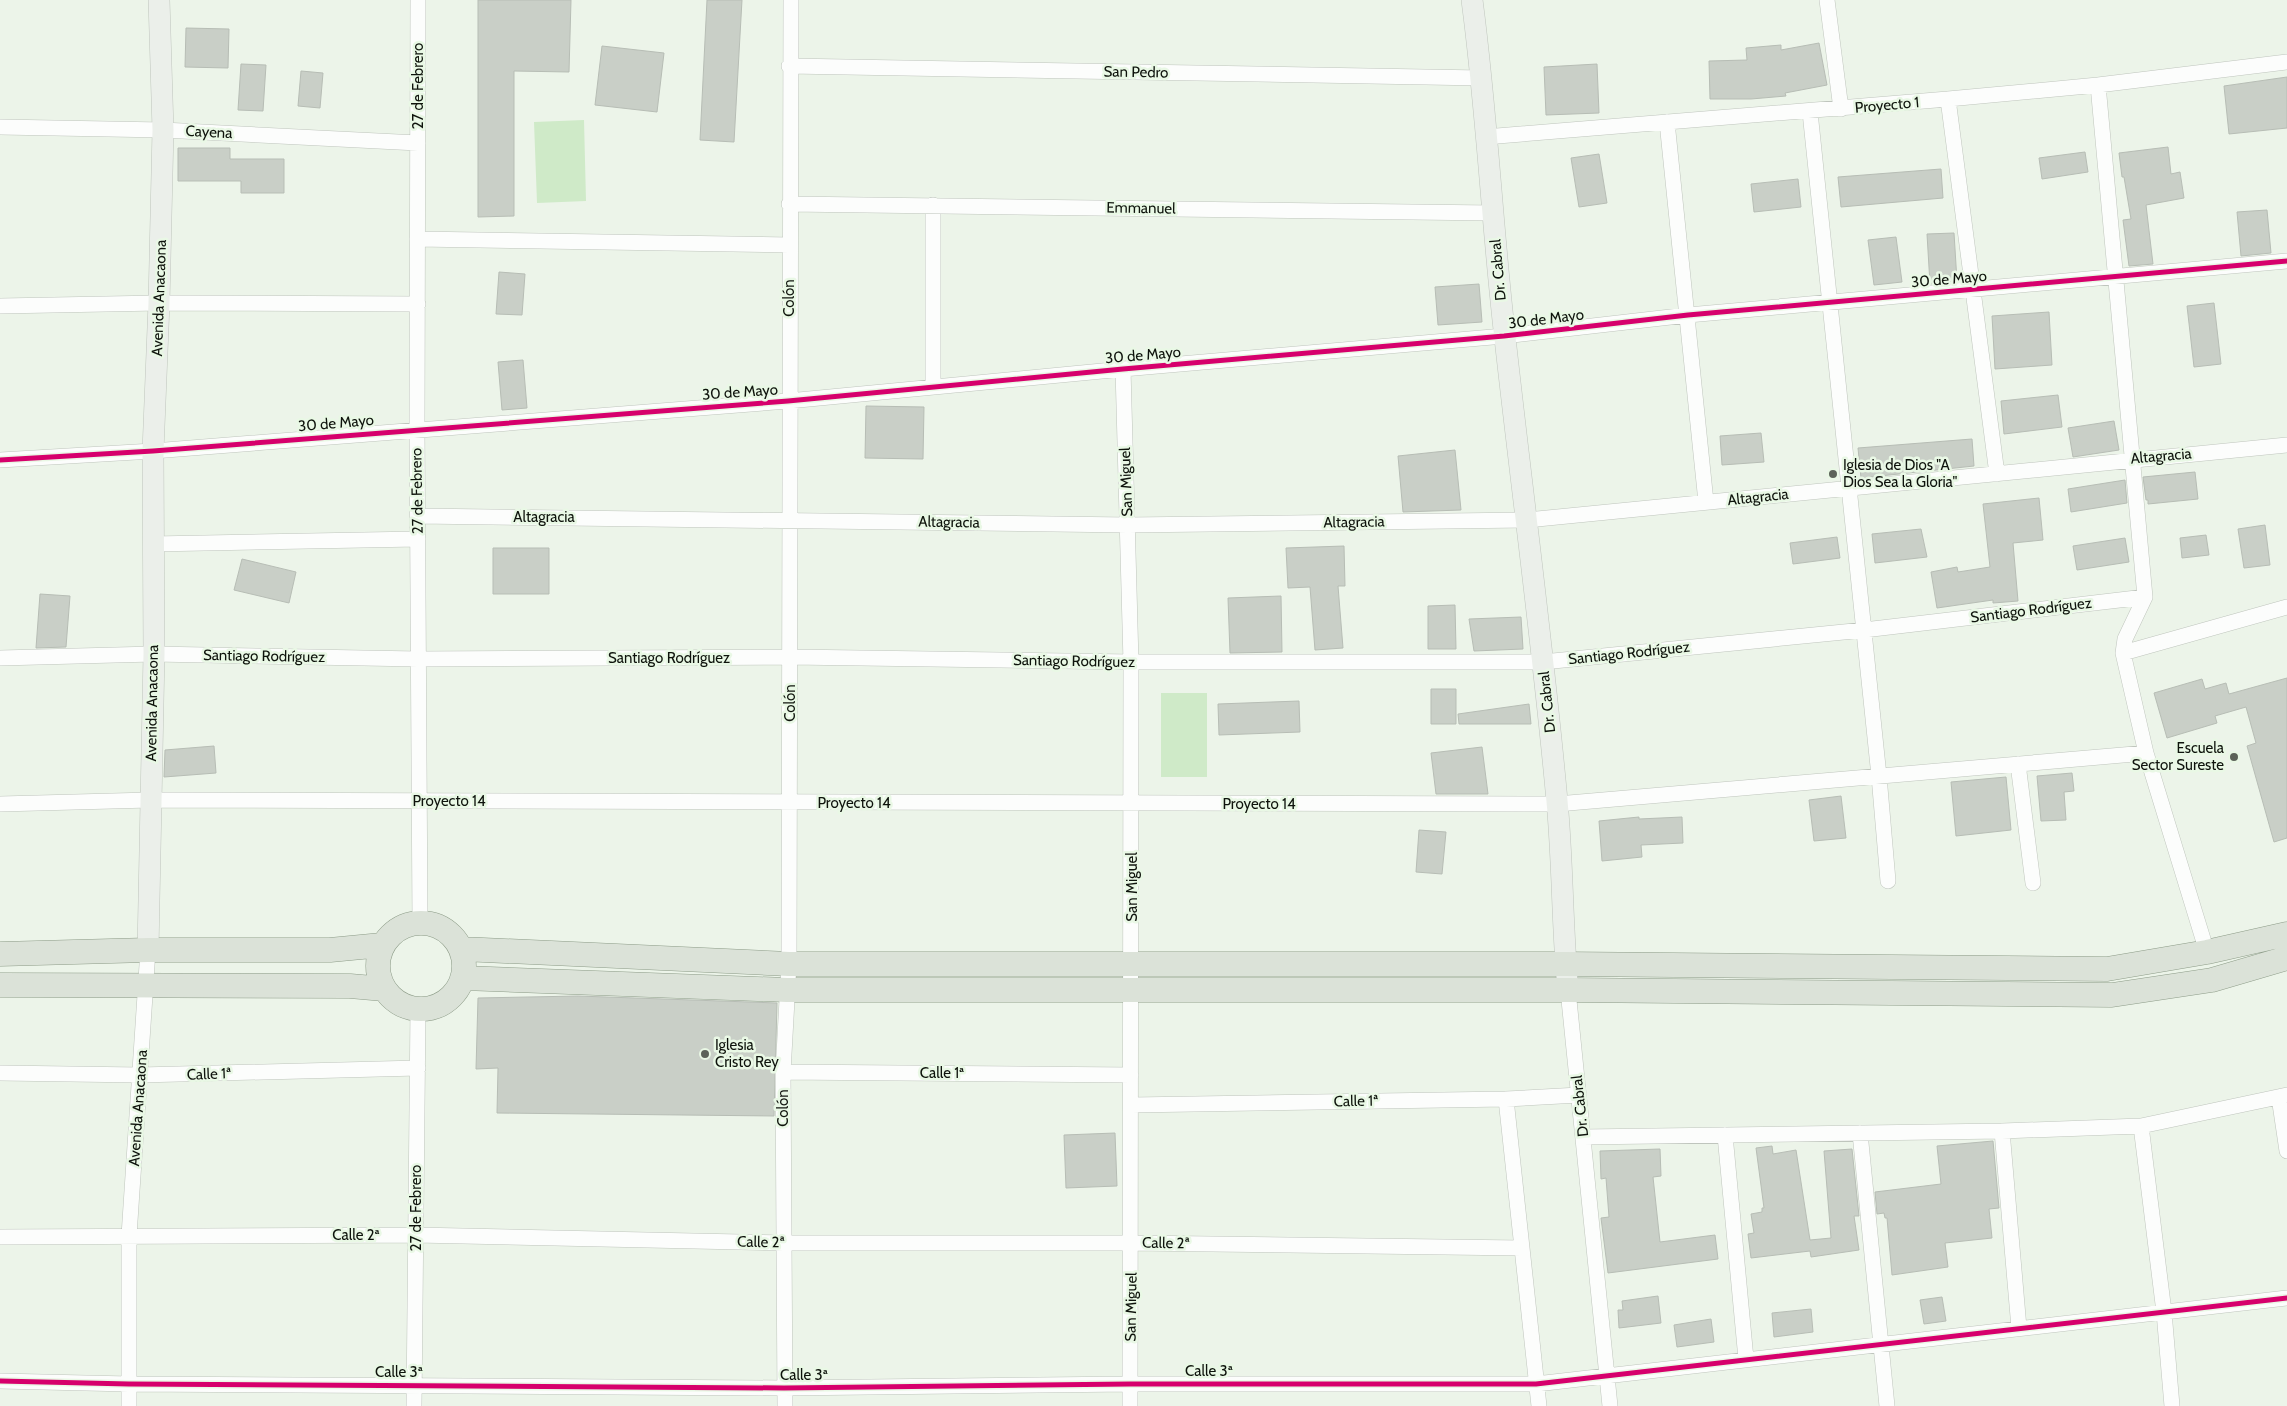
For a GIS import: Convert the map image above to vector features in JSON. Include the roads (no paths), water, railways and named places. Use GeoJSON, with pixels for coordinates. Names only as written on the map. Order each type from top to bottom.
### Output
{"type":"FeatureCollection","features":[{"type":"Feature","properties":{"kind":"main road"},"geometry":{"type":"LineString","coordinates":[[420,922],[437,925],[452,934],[462,949],[465,964],[463,978],[453,995],[437,1006],[418,1009],[398,1004],[384,990],[378,975],[377,960],[382,945],[398,928],[420,922]]}},
{"type":"Feature","properties":{"kind":"main road"},"geometry":{"type":"LineString","coordinates":[[462,949],[789,964],[1566,964],[2108,969],[2207,952],[2287,934]]}},
{"type":"Feature","properties":{"kind":"main road"},"geometry":{"type":"LineString","coordinates":[[0,954],[148,950],[330,950],[382,945]]}},
{"type":"Feature","properties":{"kind":"main road"},"geometry":{"type":"LineString","coordinates":[[463,978],[788,990],[1568,990],[2112,995],[2212,980],[2287,958]]}},
{"type":"Feature","properties":{"kind":"main road"},"geometry":{"type":"LineString","coordinates":[[0,985],[350,986],[384,990]]}},
{"type":"Feature","properties":{"kind":"street","name":"Avenida Anacaona"},"geometry":{"type":"LineString","coordinates":[[129,1406],[129,1236],[148,950],[154,654],[153,451],[163,130],[160,0]]}},
{"type":"Feature","properties":{"kind":"street","name":"27 de Febrero"},"geometry":{"type":"LineString","coordinates":[[418,0],[417,429],[420,922]]}},
{"type":"Feature","properties":{"kind":"street","name":"Colón"},"geometry":{"type":"LineString","coordinates":[[785,1406],[783,1072],[789,964],[790,657],[788,401],[789,66],[791,0]]}},
{"type":"Feature","properties":{"kind":"street","name":"Dr. Cabral"},"geometry":{"type":"LineString","coordinates":[[1472,0],[1482,78],[1485,137],[1504,336],[1527,520],[1557,804],[1568,990],[1610,1406]]}},
{"type":"Feature","properties":{"kind":"street"},"geometry":{"type":"LineString","coordinates":[[1827,0],[1841,109]]}},
{"type":"Feature","properties":{"kind":"street","name":"Proyecto 1"},"geometry":{"type":"LineString","coordinates":[[1485,137],[1810,112],[2098,85],[2287,62]]}},
{"type":"Feature","properties":{"kind":"street","name":"San Pedro"},"geometry":{"type":"LineString","coordinates":[[789,66],[1482,78]]}},
{"type":"Feature","properties":{"kind":"street"},"geometry":{"type":"LineString","coordinates":[[2098,85],[2145,597],[2125,639],[2123,653],[2146,752],[2207,952]]}},
{"type":"Feature","properties":{"kind":"street"},"geometry":{"type":"LineString","coordinates":[[1948,99],[1996,474]]}},
{"type":"Feature","properties":{"kind":"street"},"geometry":{"type":"LineString","coordinates":[[1810,112],[1879,776],[1888,881]]}},
{"type":"Feature","properties":{"kind":"street"},"geometry":{"type":"LineString","coordinates":[[1667,122],[1706,502]]}},
{"type":"Feature","properties":{"kind":"street","name":"Cayena"},"geometry":{"type":"LineString","coordinates":[[0,127],[163,130],[418,142]]}},
{"type":"Feature","properties":{"kind":"street","name":"Emmanuel"},"geometry":{"type":"LineString","coordinates":[[789,204],[1493,213]]}},
{"type":"Feature","properties":{"kind":"street"},"geometry":{"type":"LineString","coordinates":[[933,205],[934,386]]}},
{"type":"Feature","properties":{"kind":"street"},"geometry":{"type":"LineString","coordinates":[[417,239],[789,244]]}},
{"type":"Feature","properties":{"kind":"street","name":"30 de Mayo"},"geometry":{"type":"LineString","coordinates":[[0,460],[153,451],[788,401],[934,386],[1504,336],[1688,315],[2287,261]]}},
{"type":"Feature","properties":{"kind":"street"},"geometry":{"type":"LineString","coordinates":[[0,306],[159,303],[418,304]]}},
{"type":"Feature","properties":{"kind":"street","name":"San Miguel"},"geometry":{"type":"LineString","coordinates":[[1123,369],[1132,662],[1132,1243],[1130,1406]]}},
{"type":"Feature","properties":{"kind":"street","name":"Altagracia"},"geometry":{"type":"LineString","coordinates":[[418,516],[788,519],[1128,525],[1527,520],[2287,445]]}},
{"type":"Feature","properties":{"kind":"street"},"geometry":{"type":"LineString","coordinates":[[153,544],[418,540]]}},
{"type":"Feature","properties":{"kind":"street","name":"Santiago Rodríguez"},"geometry":{"type":"LineString","coordinates":[[0,658],[154,654],[418,659],[790,657],[1132,662],[1543,662],[1864,630],[2145,597]]}},
{"type":"Feature","properties":{"kind":"street"},"geometry":{"type":"LineString","coordinates":[[2123,653],[2287,607]]}},
{"type":"Feature","properties":{"kind":"street","name":"Proyecto 14"},"geometry":{"type":"LineString","coordinates":[[0,804],[150,800],[1557,804],[2146,752]]}},
{"type":"Feature","properties":{"kind":"street"},"geometry":{"type":"LineString","coordinates":[[2018,764],[2033,883]]}},
{"type":"Feature","properties":{"kind":"street","name":"27 de Febrero"},"geometry":{"type":"LineString","coordinates":[[414,1406],[418,1009]]}},
{"type":"Feature","properties":{"kind":"street","name":"Calle 1ª"},"geometry":{"type":"LineString","coordinates":[[0,1073],[140,1075],[418,1068]]}},
{"type":"Feature","properties":{"kind":"street","name":"Calle 1ª"},"geometry":{"type":"LineString","coordinates":[[783,1072],[1132,1075]]}},
{"type":"Feature","properties":{"kind":"street","name":"Calle 1ª"},"geometry":{"type":"LineString","coordinates":[[1132,1105],[1506,1099],[1579,1095]]}},
{"type":"Feature","properties":{"kind":"street"},"geometry":{"type":"LineString","coordinates":[[1583,1137],[2002,1131],[2141,1126],[2283,1096],[2287,1151]]}},
{"type":"Feature","properties":{"kind":"street"},"geometry":{"type":"LineString","coordinates":[[1506,1099],[1539,1406]]}},
{"type":"Feature","properties":{"kind":"street"},"geometry":{"type":"LineString","coordinates":[[2141,1126],[2164,1312],[2172,1406]]}},
{"type":"Feature","properties":{"kind":"street"},"geometry":{"type":"LineString","coordinates":[[2002,1131],[2019,1328]]}},
{"type":"Feature","properties":{"kind":"street"},"geometry":{"type":"LineString","coordinates":[[1860,1133],[1887,1406]]}},
{"type":"Feature","properties":{"kind":"street"},"geometry":{"type":"LineString","coordinates":[[1725,1135],[1746,1359]]}},
{"type":"Feature","properties":{"kind":"street","name":"Calle 2ª"},"geometry":{"type":"LineString","coordinates":[[0,1237],[416,1235],[784,1242],[1132,1243],[1522,1248]]}},
{"type":"Feature","properties":{"kind":"street","name":"Calle 3ª"},"geometry":{"type":"LineString","coordinates":[[0,1381],[129,1384],[784,1388],[1130,1384],[1536,1384],[1607,1374],[2287,1298]]}},
{"type":"Feature","properties":{"kind":"place","name":"Iglesia de Dios \"A Dios Sea la Gloria\""},"geometry":{"type":"Point","coordinates":[1833,474]}},
{"type":"Feature","properties":{"kind":"place","name":"Escuela Sector Sureste"},"geometry":{"type":"Point","coordinates":[2234,757]}},
{"type":"Feature","properties":{"kind":"place","name":"Iglesia Cristo Rey"},"geometry":{"type":"Point","coordinates":[705,1054]}}]}
